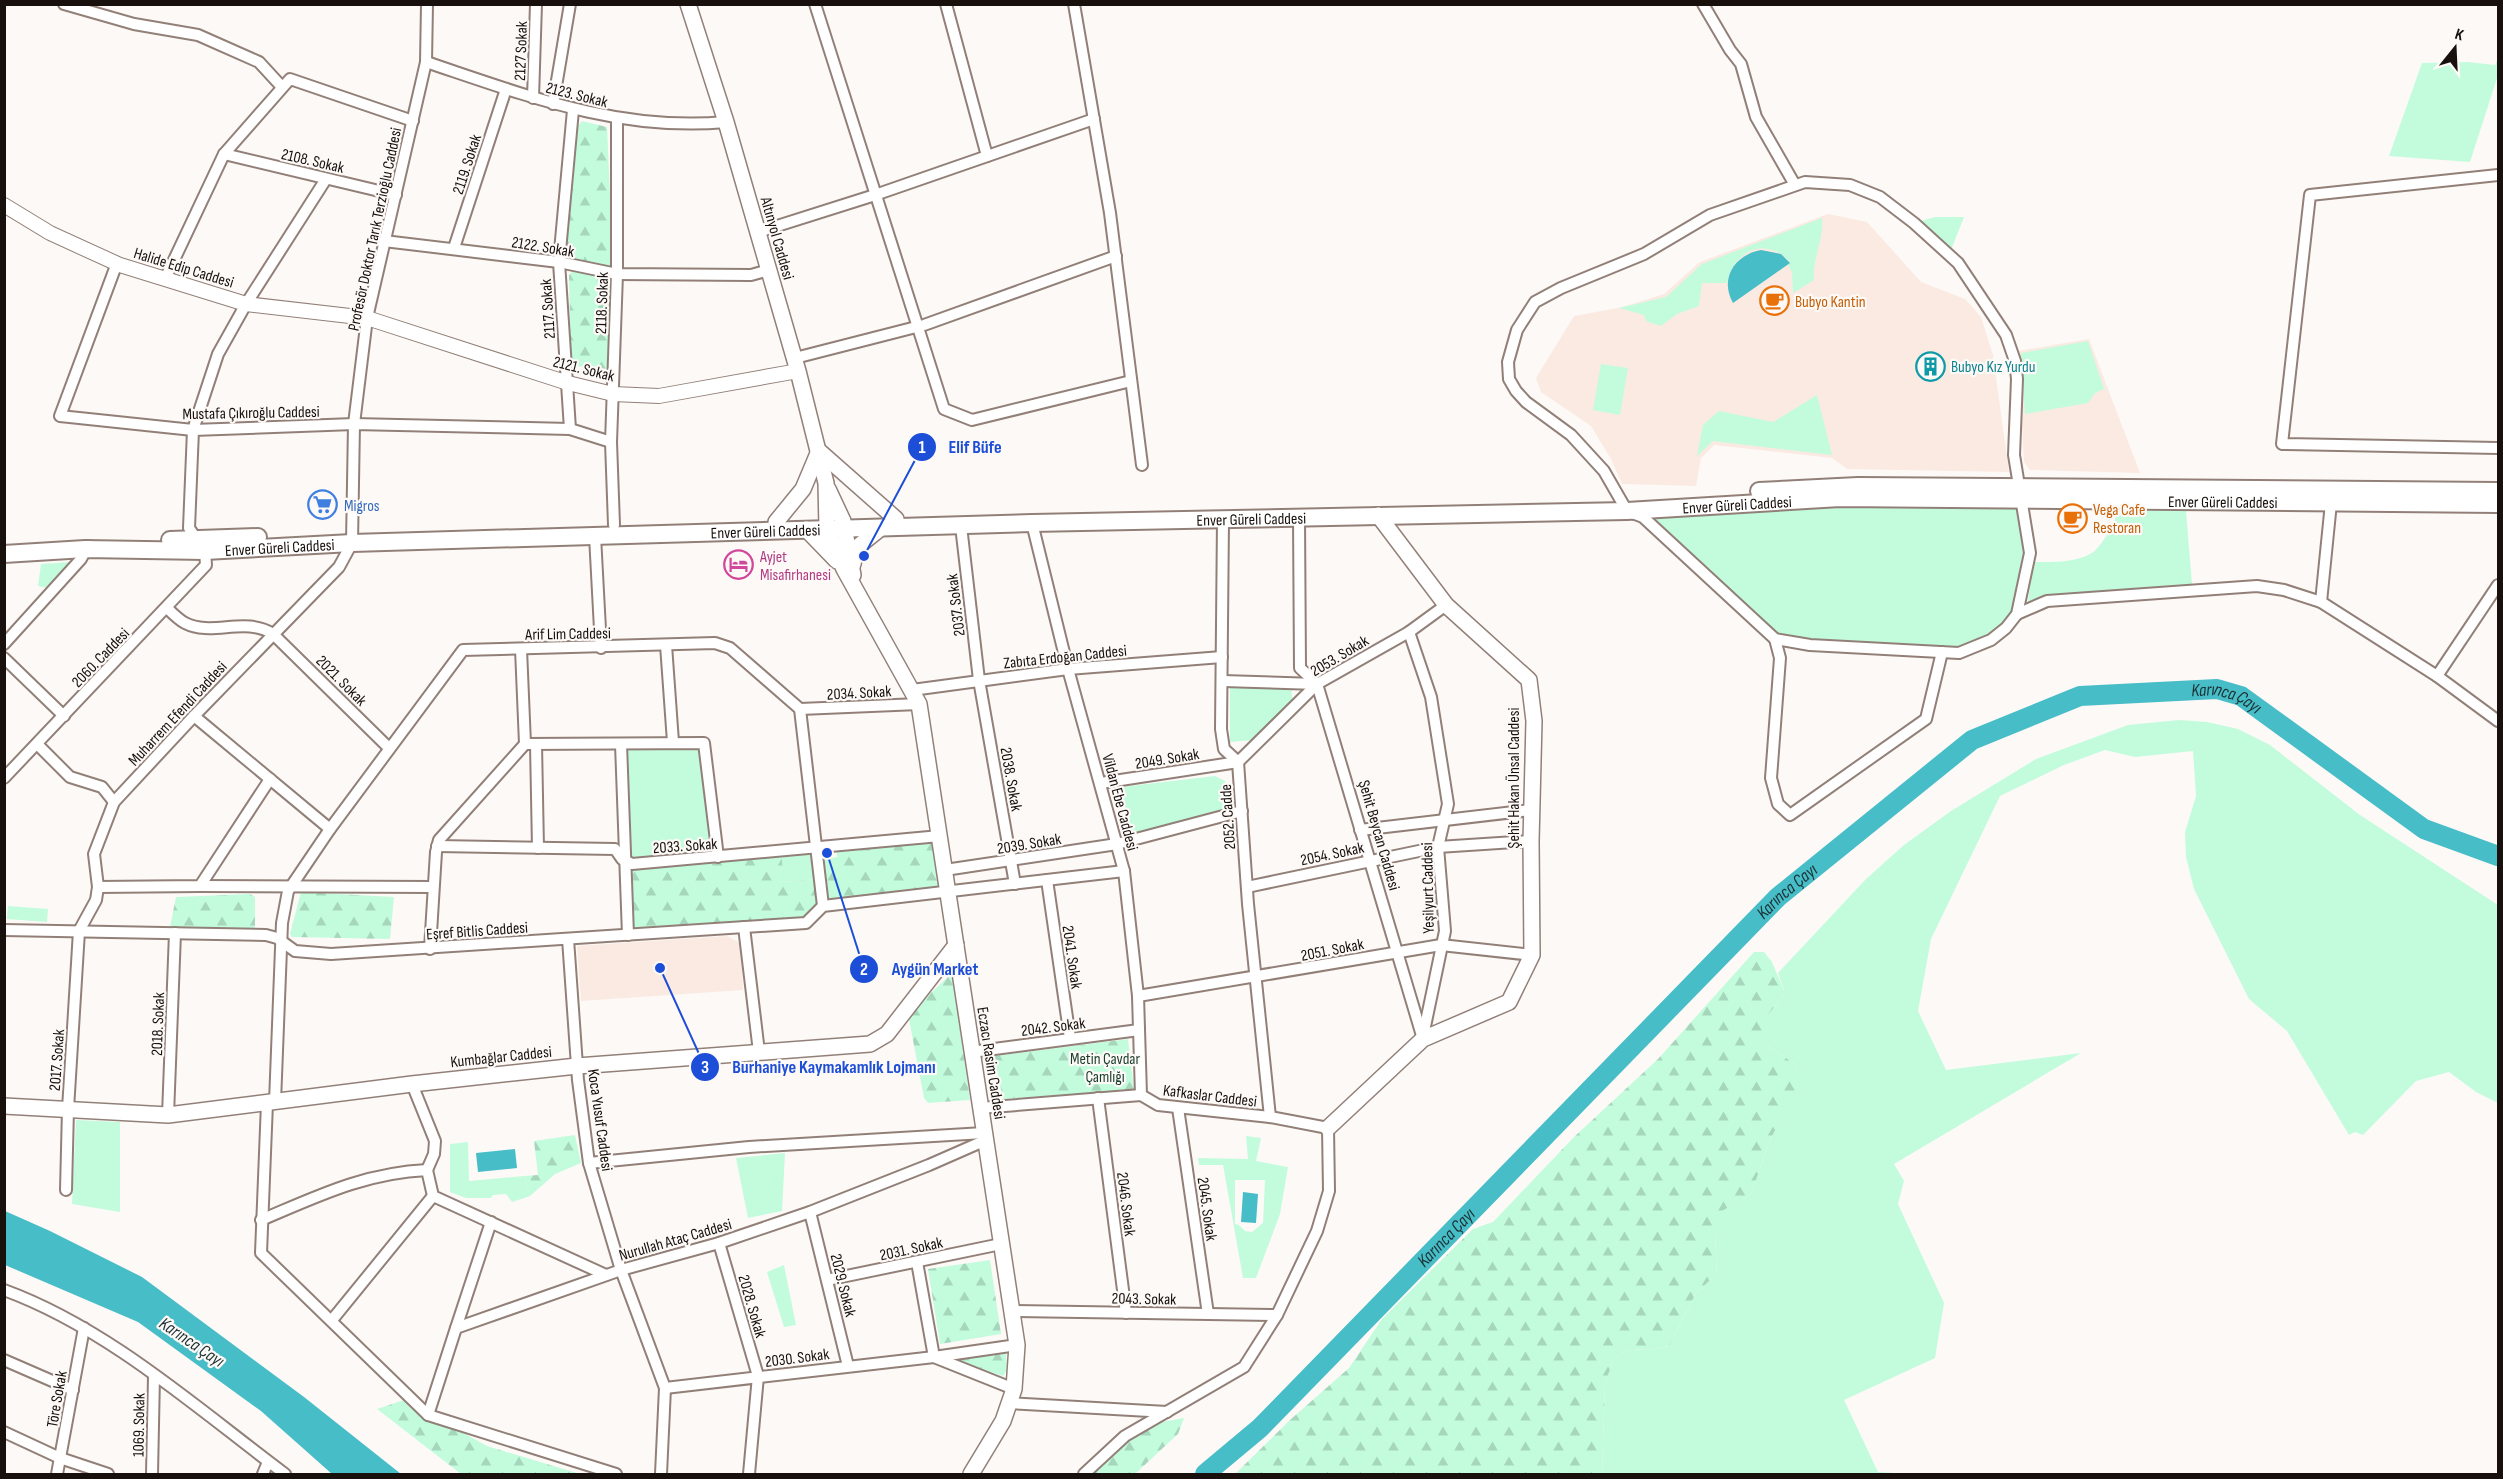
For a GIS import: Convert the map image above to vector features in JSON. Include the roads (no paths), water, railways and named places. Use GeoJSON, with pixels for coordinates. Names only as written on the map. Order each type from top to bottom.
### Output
{"type":"FeatureCollection","features":[{"type":"Feature","properties":{"kind":"main road","name":"Altınyol Caddesi"},"geometry":{"type":"LineString","coordinates":[[688,4],[726,122],[797,364],[835,525],[856,593]]}},
{"type":"Feature","properties":{"kind":"main road"},"geometry":{"type":"LineString","coordinates":[[776,522],[804,489],[819,451],[896,519]]}},
{"type":"Feature","properties":{"kind":"main road","name":"Enver Güreli Caddesi"},"geometry":{"type":"LineString","coordinates":[[4,544],[200,545],[614,525],[776,522],[880,528],[1223,520],[2019,493],[2499,491]]}},
{"type":"Feature","properties":{"kind":"main road","name":"Enver Güreli Caddesi"},"geometry":{"type":"LineString","coordinates":[[2019,493],[2331,503],[2499,504]]}},
{"type":"Feature","properties":{"kind":"main road","name":"Enver Güreli Caddesi"},"geometry":{"type":"LineString","coordinates":[[352,538],[595,536],[806,529],[896,519],[1623,506]]}},
{"type":"Feature","properties":{"kind":"main road","name":"Şehit Hakan Ünsal Caddesi"},"geometry":{"type":"LineString","coordinates":[[1378,515],[1446,605],[1529,680],[1534,721],[1531,810],[1532,955],[1509,1002],[1423,1039]]}},
{"type":"Feature","properties":{"kind":"main road"},"geometry":{"type":"LineString","coordinates":[[806,529],[848,569],[856,548],[880,528]]}},
{"type":"Feature","properties":{"kind":"main road","name":"Enver Güreli Caddesi"},"geometry":{"type":"LineString","coordinates":[[4,554],[88,545]]}},
{"type":"Feature","properties":{"kind":"main road","name":"Eczacı Rasim Caddesi"},"geometry":{"type":"LineString","coordinates":[[856,593],[916,697],[949,892],[971,1052],[1017,1345],[1011,1396],[1003,1421],[971,1474]]}},
{"type":"Feature","properties":{"kind":"main road","name":"Kumbağlar Caddesi"},"geometry":{"type":"LineString","coordinates":[[4,1106],[168,1115],[577,1066],[870,1044],[887,1034],[956,945]]}},
{"type":"Feature","properties":{"kind":"main road"},"geometry":{"type":"LineString","coordinates":[[1329,1128],[1423,1039]]}},
{"type":"Feature","properties":{"kind":"street"},"geometry":{"type":"LineString","coordinates":[[64,4],[134,24],[198,35],[259,62],[282,87]]}},
{"type":"Feature","properties":{"kind":"street","name":"Profesör Doktor Tarık Terzioğlu Caddesi"},"geometry":{"type":"LineString","coordinates":[[352,538],[354,424],[367,318],[426,62],[427,4]]}},
{"type":"Feature","properties":{"kind":"street","name":"2127 Sokak"},"geometry":{"type":"LineString","coordinates":[[533,98],[536,4]]}},
{"type":"Feature","properties":{"kind":"street"},"geometry":{"type":"LineString","coordinates":[[553,104],[570,4]]}},
{"type":"Feature","properties":{"kind":"street"},"geometry":{"type":"LineString","coordinates":[[815,4],[944,409],[972,420],[1131,381]]}},
{"type":"Feature","properties":{"kind":"street"},"geometry":{"type":"LineString","coordinates":[[946,4],[987,156]]}},
{"type":"Feature","properties":{"kind":"street"},"geometry":{"type":"LineString","coordinates":[[1074,4],[1116,256],[1142,465]]}},
{"type":"Feature","properties":{"kind":"street"},"geometry":{"type":"LineString","coordinates":[[1704,4],[1730,50],[1741,64],[1756,117],[1795,185]]}},
{"type":"Feature","properties":{"kind":"street","name":"2123. Sokak"},"geometry":{"type":"LineString","coordinates":[[426,62],[573,110],[617,119],[726,122]]}},
{"type":"Feature","properties":{"kind":"street"},"geometry":{"type":"LineString","coordinates":[[165,279],[224,154],[290,78],[413,121]]}},
{"type":"Feature","properties":{"kind":"street","name":"2119. Sokak"},"geometry":{"type":"LineString","coordinates":[[454,248],[506,89]]}},
{"type":"Feature","properties":{"kind":"street","name":"2117. Sokak"},"geometry":{"type":"LineString","coordinates":[[570,429],[559,262],[573,110]]}},
{"type":"Feature","properties":{"kind":"street","name":"2118. Sokak"},"geometry":{"type":"LineString","coordinates":[[614,525],[611,442],[617,274],[617,119]]}},
{"type":"Feature","properties":{"kind":"street"},"geometry":{"type":"LineString","coordinates":[[758,232],[875,195],[1094,119]]}},
{"type":"Feature","properties":{"kind":"street","name":"2108. Sokak"},"geometry":{"type":"LineString","coordinates":[[224,154],[396,195]]}},
{"type":"Feature","properties":{"kind":"street"},"geometry":{"type":"LineString","coordinates":[[2499,176],[2310,195],[2282,444],[2499,448]]}},
{"type":"Feature","properties":{"kind":"street"},"geometry":{"type":"LineString","coordinates":[[200,545],[189,528],[193,430],[218,354],[246,304],[326,178]]}},
{"type":"Feature","properties":{"kind":"street"},"geometry":{"type":"LineString","coordinates":[[2018,614],[2030,553],[2013,455],[2017,395],[2015,361],[2006,335],[1958,263],[1914,223],[1880,197],[1850,184],[1804,182],[1710,215],[1644,254],[1561,288],[1535,302],[1516,330],[1508,362],[1509,379],[1516,391],[1526,402],[1564,429],[1593,457],[1604,471],[1623,506],[1643,517],[1775,639],[1810,645],[1959,653],[1991,640],[2018,614],[2047,601],[2257,586],[2284,590],[2321,602],[2437,676],[2499,721]]}},
{"type":"Feature","properties":{"kind":"street","name":"Halide Edip Caddesi"},"geometry":{"type":"LineString","coordinates":[[4,205],[50,233],[117,263],[165,279],[246,304],[367,318]]}},
{"type":"Feature","properties":{"kind":"street","name":"2122. Sokak"},"geometry":{"type":"LineString","coordinates":[[384,241],[559,262],[617,274],[751,274],[769,270]]}},
{"type":"Feature","properties":{"kind":"street"},"geometry":{"type":"LineString","coordinates":[[797,364],[918,327],[1116,256]]}},
{"type":"Feature","properties":{"kind":"street","name":"Mustafa Çıkıroğlu Caddesi"},"geometry":{"type":"LineString","coordinates":[[117,263],[60,417],[193,430],[354,424],[570,429]]}},
{"type":"Feature","properties":{"kind":"street","name":"2121. Sokak"},"geometry":{"type":"LineString","coordinates":[[367,318],[568,383],[613,394],[659,396],[797,364]]}},
{"type":"Feature","properties":{"kind":"street"},"geometry":{"type":"LineString","coordinates":[[570,429],[611,442]]}},
{"type":"Feature","properties":{"kind":"street"},"geometry":{"type":"LineString","coordinates":[[2321,602],[2331,503]]}},
{"type":"Feature","properties":{"kind":"street","name":"Şehit Beycan Caddesi"},"geometry":{"type":"LineString","coordinates":[[1299,518],[1300,668],[1317,684],[1395,952],[1423,1039]]}},
{"type":"Feature","properties":{"kind":"street","name":"2052. Cadde"},"geometry":{"type":"LineString","coordinates":[[1223,520],[1221,729],[1224,749],[1238,762],[1247,887],[1270,1117]]}},
{"type":"Feature","properties":{"kind":"street","name":"Vildan Ebe Caddesi"},"geometry":{"type":"LineString","coordinates":[[1032,523],[1068,669],[1124,871],[1138,996],[1141,1095]]}},
{"type":"Feature","properties":{"kind":"street","name":"2037. Sokak"},"geometry":{"type":"LineString","coordinates":[[961,526],[979,680]]}},
{"type":"Feature","properties":{"kind":"street"},"geometry":{"type":"LineString","coordinates":[[595,536],[601,648]]}},
{"type":"Feature","properties":{"kind":"street","name":"Muharrem Efendi Caddesi"},"geometry":{"type":"LineString","coordinates":[[79,931],[96,900],[98,887],[94,854],[114,802],[339,567],[352,538]]}},
{"type":"Feature","properties":{"kind":"street"},"geometry":{"type":"LineString","coordinates":[[4,644],[81,558],[88,545]]}},
{"type":"Feature","properties":{"kind":"street","name":"2060. Caddesi"},"geometry":{"type":"LineString","coordinates":[[4,778],[206,565],[200,545]]}},
{"type":"Feature","properties":{"kind":"street"},"geometry":{"type":"LineString","coordinates":[[2437,676],[2499,585]]}},
{"type":"Feature","properties":{"kind":"street","name":"2053. Sokak"},"geometry":{"type":"LineString","coordinates":[[1238,762],[1317,684],[1409,632],[1446,605]]}},
{"type":"Feature","properties":{"kind":"street"},"geometry":{"type":"LineString","coordinates":[[167,608],[184,623],[193,626],[246,626],[261,628],[273,634]]}},
{"type":"Feature","properties":{"kind":"street","name":"Yeşilyurt Caddesi"},"geometry":{"type":"LineString","coordinates":[[1409,632],[1431,697],[1448,804],[1438,847],[1445,931],[1423,1039]]}},
{"type":"Feature","properties":{"kind":"street","name":"2021. Sokak"},"geometry":{"type":"LineString","coordinates":[[273,634],[389,748]]}},
{"type":"Feature","properties":{"kind":"street"},"geometry":{"type":"LineString","coordinates":[[1775,639],[1779,658],[1771,778],[1778,804],[1790,814],[1926,719],[1942,652]]}},
{"type":"Feature","properties":{"kind":"street","name":"Arif Lim Caddesi"},"geometry":{"type":"LineString","coordinates":[[428,1415],[261,1253],[261,1220],[282,923],[291,885],[389,748],[460,653],[467,649],[722,644],[743,659],[800,709]]}},
{"type":"Feature","properties":{"kind":"street"},"geometry":{"type":"LineString","coordinates":[[666,645],[673,742]]}},
{"type":"Feature","properties":{"kind":"street"},"geometry":{"type":"LineString","coordinates":[[521,649],[538,848]]}},
{"type":"Feature","properties":{"kind":"street","name":"Zabıta Erdoğan Caddesi"},"geometry":{"type":"LineString","coordinates":[[916,697],[979,680],[1068,669],[1222,657]]}},
{"type":"Feature","properties":{"kind":"street"},"geometry":{"type":"LineString","coordinates":[[4,658],[64,716]]}},
{"type":"Feature","properties":{"kind":"street","name":"2038. Sokak"},"geometry":{"type":"LineString","coordinates":[[979,680],[1015,884]]}},
{"type":"Feature","properties":{"kind":"street"},"geometry":{"type":"LineString","coordinates":[[1223,681],[1317,684]]}},
{"type":"Feature","properties":{"kind":"street","name":"2034. Sokak"},"geometry":{"type":"LineString","coordinates":[[800,709],[916,697]]}},
{"type":"Feature","properties":{"kind":"street"},"geometry":{"type":"LineString","coordinates":[[800,709],[823,906],[1124,871]]}},
{"type":"Feature","properties":{"kind":"street"},"geometry":{"type":"LineString","coordinates":[[194,716],[330,829]]}},
{"type":"Feature","properties":{"kind":"street"},"geometry":{"type":"LineString","coordinates":[[430,949],[439,840],[530,744],[700,741],[706,745],[718,857]]}},
{"type":"Feature","properties":{"kind":"street"},"geometry":{"type":"LineString","coordinates":[[37,744],[70,777],[102,787],[114,802]]}},
{"type":"Feature","properties":{"kind":"street"},"geometry":{"type":"LineString","coordinates":[[621,744],[628,935]]}},
{"type":"Feature","properties":{"kind":"street","name":"2049. Sokak"},"geometry":{"type":"LineString","coordinates":[[1101,783],[1238,762]]}},
{"type":"Feature","properties":{"kind":"street"},"geometry":{"type":"LineString","coordinates":[[200,886],[270,780]]}},
{"type":"Feature","properties":{"kind":"street"},"geometry":{"type":"LineString","coordinates":[[1360,830],[1531,810]]}},
{"type":"Feature","properties":{"kind":"street","name":"2039. Sokak"},"geometry":{"type":"LineString","coordinates":[[945,870],[1117,844],[1242,811]]}},
{"type":"Feature","properties":{"kind":"street","name":"2033. Sokak"},"geometry":{"type":"LineString","coordinates":[[437,846],[615,849],[626,862],[632,864],[940,836]]}},
{"type":"Feature","properties":{"kind":"street","name":"2054. Sokak"},"geometry":{"type":"LineString","coordinates":[[1247,887],[1438,847],[1531,841]]}},
{"type":"Feature","properties":{"kind":"street","name":"2041. Sokak"},"geometry":{"type":"LineString","coordinates":[[1047,880],[1070,1038]]}},
{"type":"Feature","properties":{"kind":"street"},"geometry":{"type":"LineString","coordinates":[[98,887],[291,885],[434,887]]}},
{"type":"Feature","properties":{"kind":"street","name":"Eşref Bitlis Caddesi"},"geometry":{"type":"LineString","coordinates":[[4,930],[266,935],[282,941],[286,947],[295,951],[331,954],[806,923],[823,906]]}},
{"type":"Feature","properties":{"kind":"street"},"geometry":{"type":"LineString","coordinates":[[744,927],[759,1052]]}},
{"type":"Feature","properties":{"kind":"street","name":"2017. Sokak"},"geometry":{"type":"LineString","coordinates":[[66,1190],[68,1109],[79,931]]}},
{"type":"Feature","properties":{"kind":"street","name":"2018. Sokak"},"geometry":{"type":"LineString","coordinates":[[168,1115],[176,933]]}},
{"type":"Feature","properties":{"kind":"street","name":"Koca Yusuf Caddesi"},"geometry":{"type":"LineString","coordinates":[[568,939],[577,1066],[589,1163],[621,1270],[665,1388],[661,1474]]}},
{"type":"Feature","properties":{"kind":"street","name":"2051. Sokak"},"geometry":{"type":"LineString","coordinates":[[1138,996],[1256,978],[1441,945],[1532,955]]}},
{"type":"Feature","properties":{"kind":"street","name":"2042. Sokak"},"geometry":{"type":"LineString","coordinates":[[971,1052],[1139,1030]]}},
{"type":"Feature","properties":{"kind":"street"},"geometry":{"type":"LineString","coordinates":[[412,1084],[435,1141],[434,1154],[427,1170],[433,1196]]}},
{"type":"Feature","properties":{"kind":"street","name":"Kafkaslar Caddesi"},"geometry":{"type":"LineString","coordinates":[[980,1108],[1141,1095],[1158,1105],[1270,1117],[1329,1128]]}},
{"type":"Feature","properties":{"kind":"street","name":"2046. Sokak"},"geometry":{"type":"LineString","coordinates":[[1098,1098],[1126,1313]]}},
{"type":"Feature","properties":{"kind":"street","name":"2045. Sokak"},"geometry":{"type":"LineString","coordinates":[[1178,1108],[1208,1314]]}},
{"type":"Feature","properties":{"kind":"street"},"geometry":{"type":"LineString","coordinates":[[1084,1474],[1125,1436],[1244,1367],[1276,1315],[1317,1231],[1329,1191],[1329,1128]]}},
{"type":"Feature","properties":{"kind":"street"},"geometry":{"type":"LineString","coordinates":[[589,1163],[749,1147],[985,1136]]}},
{"type":"Feature","properties":{"kind":"street","name":"Nurullah Ataç Caddesi"},"geometry":{"type":"LineString","coordinates":[[456,1328],[621,1270],[719,1243],[810,1212],[929,1165],[985,1136]]}},
{"type":"Feature","properties":{"kind":"street"},"geometry":{"type":"LineString","coordinates":[[261,1220],[352,1182],[402,1171],[427,1170]]}},
{"type":"Feature","properties":{"kind":"street"},"geometry":{"type":"LineString","coordinates":[[433,1196],[606,1275]]}},
{"type":"Feature","properties":{"kind":"street"},"geometry":{"type":"LineString","coordinates":[[332,1320],[433,1196]]}},
{"type":"Feature","properties":{"kind":"street","name":"2029. Sokak"},"geometry":{"type":"LineString","coordinates":[[810,1212],[848,1366]]}},
{"type":"Feature","properties":{"kind":"street"},"geometry":{"type":"LineString","coordinates":[[491,1222],[428,1415],[616,1474]]}},
{"type":"Feature","properties":{"kind":"street","name":"2028. Sokak"},"geometry":{"type":"LineString","coordinates":[[719,1243],[758,1376]]}},
{"type":"Feature","properties":{"kind":"street","name":"2031. Sokak"},"geometry":{"type":"LineString","coordinates":[[827,1280],[1002,1244]]}},
{"type":"Feature","properties":{"kind":"street"},"geometry":{"type":"LineString","coordinates":[[917,1262],[934,1357]]}},
{"type":"Feature","properties":{"kind":"street"},"geometry":{"type":"LineString","coordinates":[[4,1290],[60,1313],[84,1328],[154,1376],[285,1474]]}},
{"type":"Feature","properties":{"kind":"street","name":"2043. Sokak"},"geometry":{"type":"LineString","coordinates":[[1012,1311],[1276,1315]]}},
{"type":"Feature","properties":{"kind":"street","name":"Töre Sokak"},"geometry":{"type":"LineString","coordinates":[[57,1474],[84,1328]]}},
{"type":"Feature","properties":{"kind":"street","name":"2030. Sokak"},"geometry":{"type":"LineString","coordinates":[[665,1388],[934,1357],[1017,1345]]}},
{"type":"Feature","properties":{"kind":"street","name":"2030. Sokak"},"geometry":{"type":"LineString","coordinates":[[934,1357],[1011,1396],[1167,1412]]}},
{"type":"Feature","properties":{"kind":"street"},"geometry":{"type":"LineString","coordinates":[[4,1360],[73,1390]]}},
{"type":"Feature","properties":{"kind":"street","name":"1069. Sokak"},"geometry":{"type":"LineString","coordinates":[[152,1474],[154,1376]]}},
{"type":"Feature","properties":{"kind":"street"},"geometry":{"type":"LineString","coordinates":[[749,1474],[758,1376]]}},
{"type":"Feature","properties":{"kind":"street"},"geometry":{"type":"LineString","coordinates":[[4,1432],[60,1458],[108,1474]]}},
{"type":"Feature","properties":{"kind":"street"},"geometry":{"type":"LineString","coordinates":[[263,1474],[268,1462]]}},
{"type":"Feature","properties":{"kind":"water"},"geometry":{"type":"Polygon","coordinates":[[[1761,250],[1781,254],[1790,263],[1733,303],[1728,285],[1732,269],[1744,257],[1761,250]]]}},
{"type":"Feature","properties":{"kind":"water"},"geometry":{"type":"Polygon","coordinates":[[[515,1149],[517,1168],[478,1172],[476,1153],[515,1149]]]}},
{"type":"Feature","properties":{"kind":"water"},"geometry":{"type":"Polygon","coordinates":[[[1243,1192],[1258,1194],[1256,1223],[1241,1222],[1243,1192]]]}},
{"type":"Feature","properties":{"kind":"water"},"geometry":{"type":"Polygon","coordinates":[[[5,1211],[142,1277],[304,1397],[401,1474],[332,1474],[261,1411],[138,1322],[5,1265],[5,1211]]]}},
{"type":"Feature","properties":{"kind":"waterway","name":"Karınca Çayı"},"geometry":{"type":"LineString","coordinates":[[1205,1474],[1260,1428],[1778,897],[1972,740],[2080,696],[2217,689],[2241,696],[2424,829],[2498,856]]}},
{"type":"Feature","properties":{"kind":"place","name":"Bubyo Kantin"},"geometry":{"type":"Point","coordinates":[1774,301]}},
{"type":"Feature","properties":{"kind":"place","name":"Bubyo Kız Yurdu"},"geometry":{"type":"Point","coordinates":[1930,366]}},
{"type":"Feature","properties":{"kind":"place","name":"Migros"},"geometry":{"type":"Point","coordinates":[323,505]}},
{"type":"Feature","properties":{"kind":"place","name":"Vega Cafe Restoran"},"geometry":{"type":"Point","coordinates":[2072,518]}},
{"type":"Feature","properties":{"kind":"place","name":"Elif Büfe"},"geometry":{"type":"Point","coordinates":[864,556]}},
{"type":"Feature","properties":{"kind":"place","name":"Ayjet Misafirhanesi"},"geometry":{"type":"Point","coordinates":[739,565]}},
{"type":"Feature","properties":{"kind":"place","name":"Aygün Market"},"geometry":{"type":"Point","coordinates":[827,853]}},
{"type":"Feature","properties":{"kind":"place","name":"Burhaniye Kaymakamlık Lojmanı"},"geometry":{"type":"Point","coordinates":[660,968]}},
{"type":"Feature","properties":{"kind":"park label","name":"Metin Çavdar Çamlığı"},"geometry":{"type":"Point","coordinates":[1105,1067]}}]}
